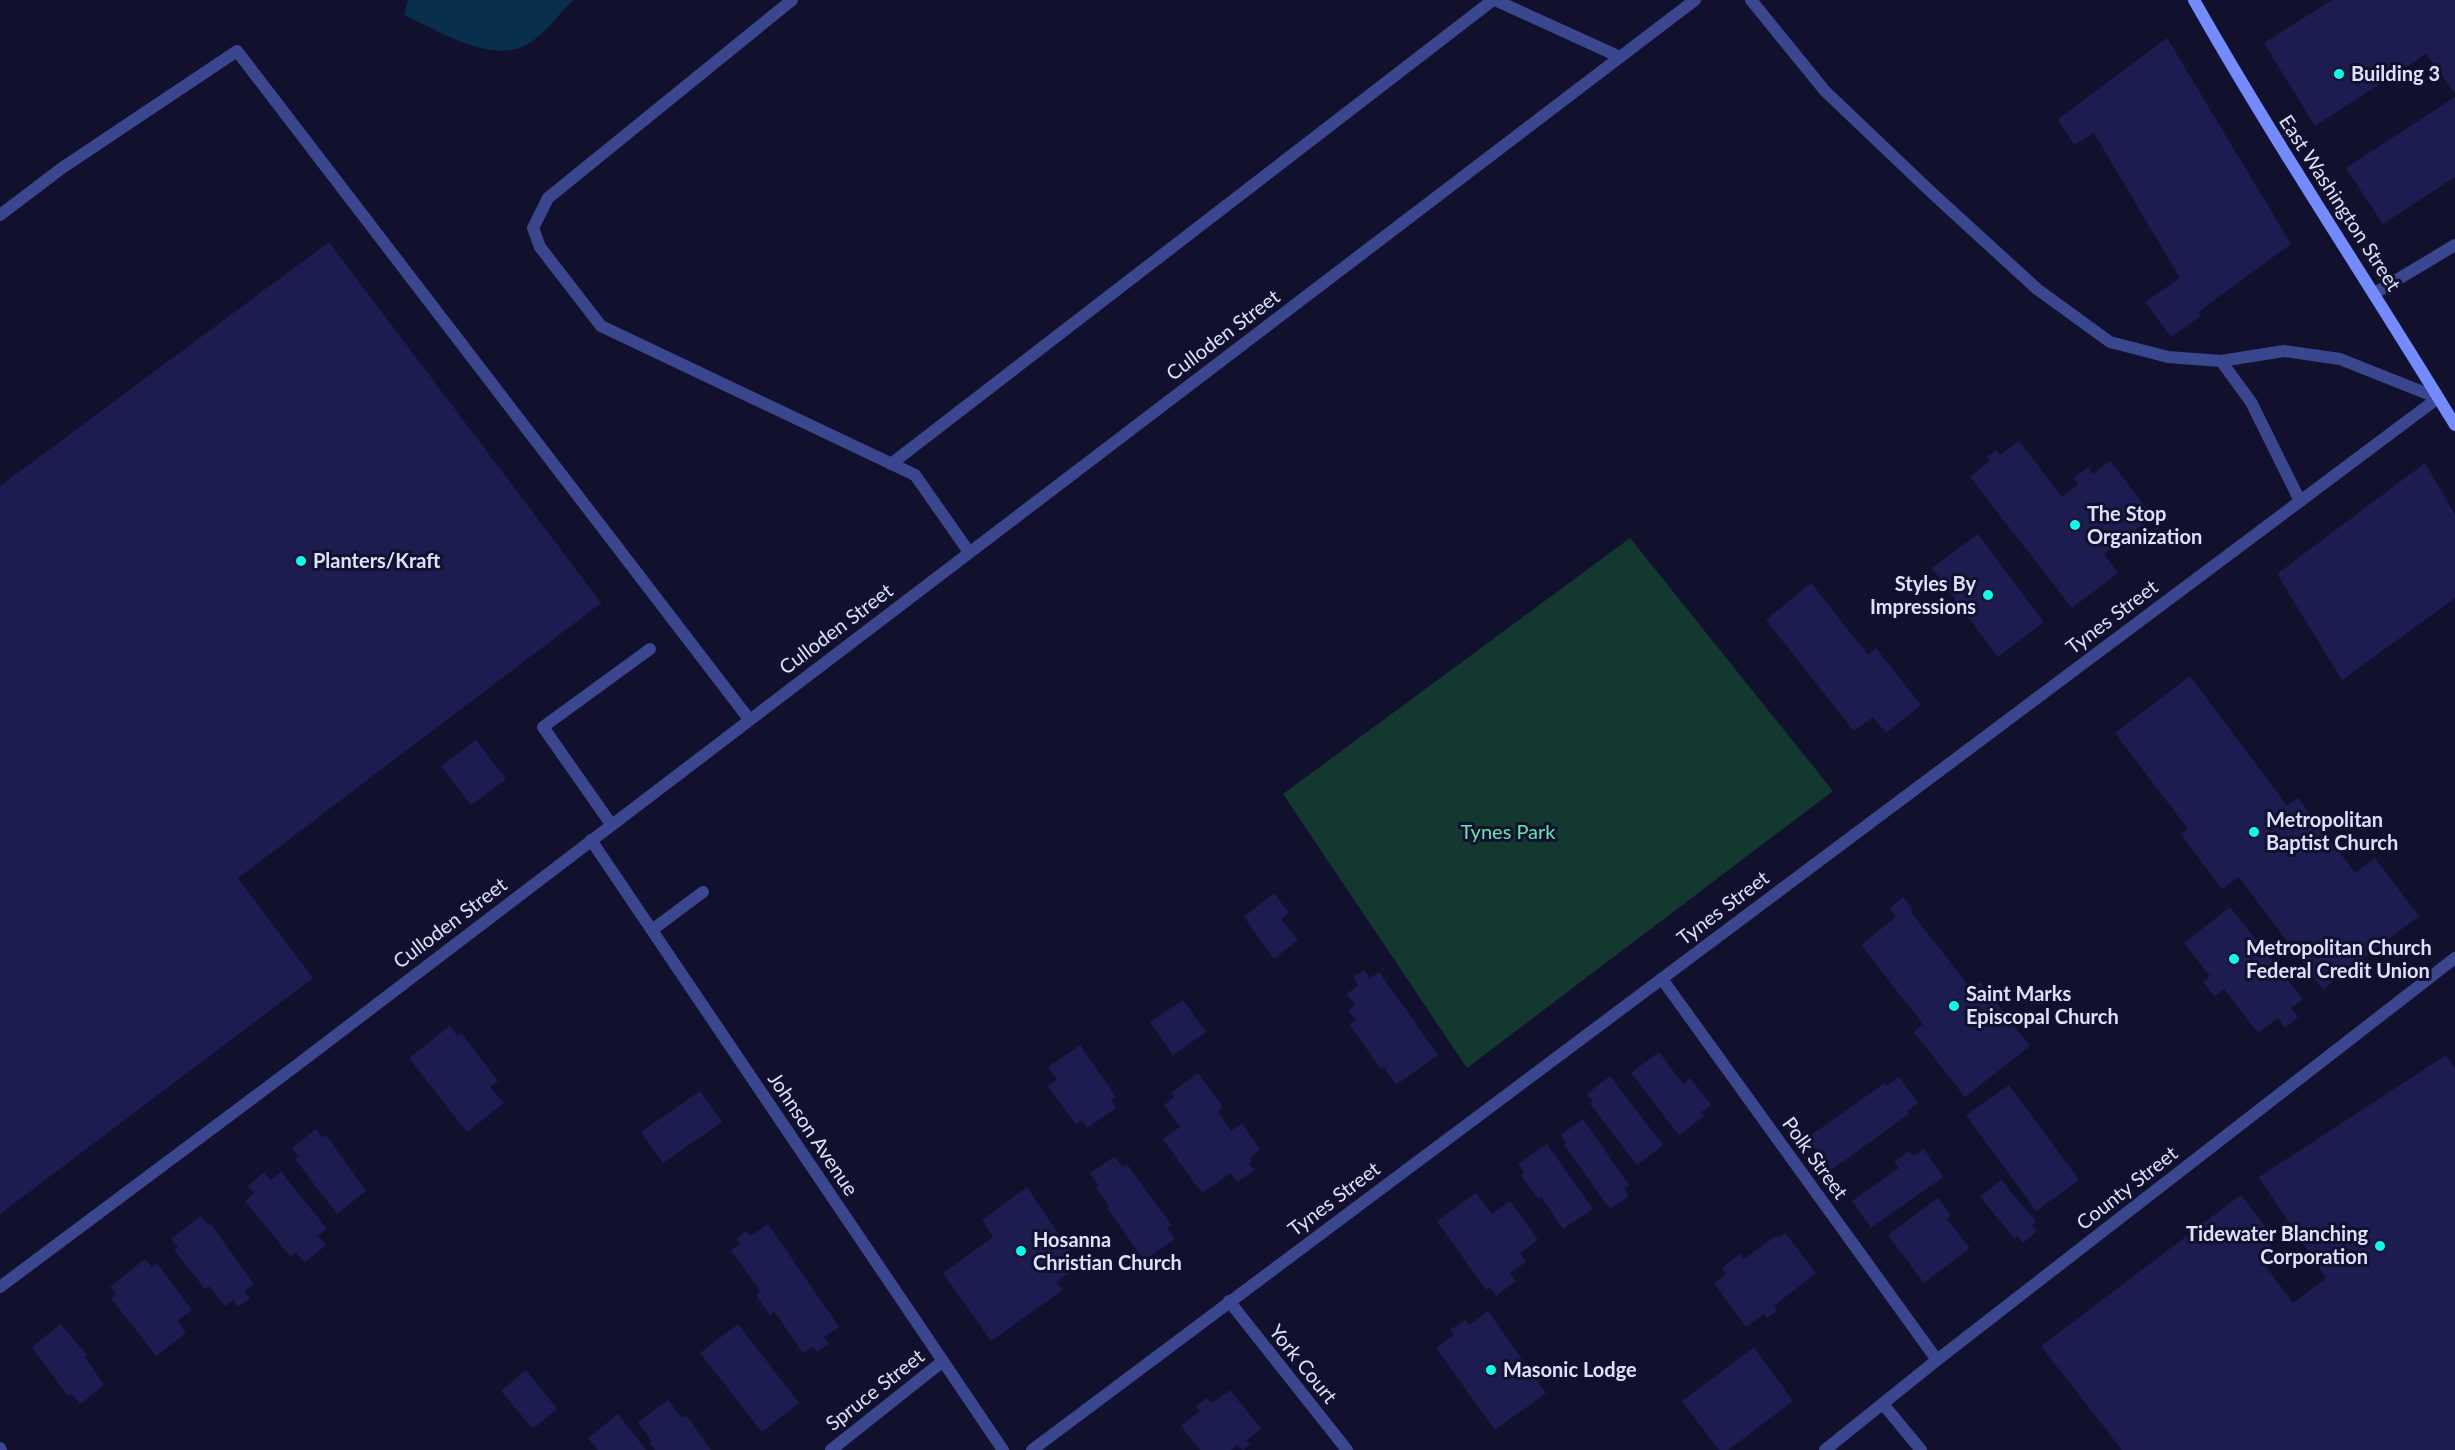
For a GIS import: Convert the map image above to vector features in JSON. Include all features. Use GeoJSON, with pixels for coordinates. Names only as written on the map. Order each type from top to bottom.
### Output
{"type":"FeatureCollection","features":[{"type":"Feature","properties":{"kind":"main road","name":"East Washington Street"},"geometry":{"type":"LineString","coordinates":[[2194,0],[2255,107],[2455,425]]}},
{"type":"Feature","properties":{"kind":"street"},"geometry":{"type":"LineString","coordinates":[[792,0],[548,198],[533,228],[540,248],[601,326],[915,475],[969,552]]}},
{"type":"Feature","properties":{"kind":"street"},"geometry":{"type":"LineString","coordinates":[[891,464],[1494,0],[1620,57]]}},
{"type":"Feature","properties":{"kind":"street","name":"Culloden Street"},"geometry":{"type":"LineString","coordinates":[[0,1287],[1695,0]]}},
{"type":"Feature","properties":{"kind":"street"},"geometry":{"type":"LineString","coordinates":[[1751,0],[1825,91],[1931,192],[2037,289],[2110,342],[2168,357],[2221,361],[2284,351],[2340,359],[2438,398]]}},
{"type":"Feature","properties":{"kind":"street"},"geometry":{"type":"LineString","coordinates":[[0,214],[62,168],[237,51],[749,719]]}},
{"type":"Feature","properties":{"kind":"street"},"geometry":{"type":"LineString","coordinates":[[2374,293],[2455,245]]}},
{"type":"Feature","properties":{"kind":"street"},"geometry":{"type":"LineString","coordinates":[[2221,361],[2251,402],[2300,501]]}},
{"type":"Feature","properties":{"kind":"street","name":"Tynes Street"},"geometry":{"type":"LineString","coordinates":[[1032,1450],[2438,398]]}},
{"type":"Feature","properties":{"kind":"street"},"geometry":{"type":"LineString","coordinates":[[611,825],[543,727],[650,649]]}},
{"type":"Feature","properties":{"kind":"street","name":"Johnson Avenue"},"geometry":{"type":"LineString","coordinates":[[591,840],[1003,1450]]}},
{"type":"Feature","properties":{"kind":"street"},"geometry":{"type":"LineString","coordinates":[[652,930],[703,892]]}},
{"type":"Feature","properties":{"kind":"street","name":"County Street"},"geometry":{"type":"LineString","coordinates":[[1825,1450],[1937,1360],[2455,958]]}},
{"type":"Feature","properties":{"kind":"street","name":"Polk Street"},"geometry":{"type":"LineString","coordinates":[[1662,979],[1937,1360]]}},
{"type":"Feature","properties":{"kind":"street","name":"York Court"},"geometry":{"type":"LineString","coordinates":[[1229,1301],[1347,1450]]}},
{"type":"Feature","properties":{"kind":"street","name":"Spruce Street"},"geometry":{"type":"LineString","coordinates":[[831,1450],[943,1361]]}},
{"type":"Feature","properties":{"kind":"street"},"geometry":{"type":"LineString","coordinates":[[1883,1404],[1921,1450]]}},
{"type":"Feature","properties":{"kind":"green space","name":"Tynes Park"},"geometry":{"type":"Polygon","coordinates":[[[1630,538],[1833,791],[1467,1068],[1283,794],[1630,538]]]}},
{"type":"Feature","properties":{"kind":"water"},"geometry":{"type":"Polygon","coordinates":[[[408,0],[573,0],[532,42],[511,50],[496,50],[464,43],[404,15],[408,0]]]}},
{"type":"Feature","properties":{"kind":"building","name":"Building 3"},"geometry":{"type":"Polygon","coordinates":[[[2332,0],[2455,0],[2455,94],[2426,54],[2315,126],[2264,43],[2332,0]]]}},
{"type":"Feature","properties":{"kind":"building"},"geometry":{"type":"Polygon","coordinates":[[[2167,38],[2291,244],[2198,312],[2201,316],[2171,337],[2145,302],[2180,278],[2094,133],[2074,145],[2058,119],[2167,38]]]}},
{"type":"Feature","properties":{"kind":"building","name":"Building 3"},"geometry":{"type":"Polygon","coordinates":[[[2455,97],[2455,177],[2383,224],[2346,168],[2455,97]]]}},
{"type":"Feature","properties":{"kind":"building","name":"Planters/Kraft"},"geometry":{"type":"Polygon","coordinates":[[[329,242],[601,603],[238,878],[313,978],[0,1214],[0,486],[329,242]]]}},
{"type":"Feature","properties":{"kind":"building","name":"The Stop Organization"},"geometry":{"type":"Polygon","coordinates":[[[2019,441],[2062,497],[2079,484],[2074,478],[2088,467],[2093,474],[2110,461],[2153,517],[2133,532],[2137,536],[2123,547],[2120,541],[2104,554],[2118,573],[2072,608],[1970,477],[1990,461],[1987,457],[1996,450],[2000,455],[2019,441]]]}},
{"type":"Feature","properties":{"kind":"building"},"geometry":{"type":"Polygon","coordinates":[[[2425,463],[2455,515],[2455,598],[2342,680],[2277,574],[2425,463]]]}},
{"type":"Feature","properties":{"kind":"building","name":"Styles By Impressions"},"geometry":{"type":"Polygon","coordinates":[[[1978,534],[2044,622],[1998,657],[1932,568],[1978,534]]]}},
{"type":"Feature","properties":{"kind":"building"},"geometry":{"type":"Polygon","coordinates":[[[1811,583],[1868,655],[1876,648],[1921,705],[1886,733],[1873,717],[1854,731],[1766,620],[1811,583]]]}},
{"type":"Feature","properties":{"kind":"building","name":"Metropolitan Baptist Church"},"geometry":{"type":"Polygon","coordinates":[[[2190,676],[2287,806],[2298,798],[2355,873],[2375,858],[2419,916],[2323,989],[2239,877],[2222,889],[2181,834],[2188,829],[2115,733],[2190,676]]]}},
{"type":"Feature","properties":{"kind":"building"},"geometry":{"type":"Polygon","coordinates":[[[476,740],[506,779],[471,805],[441,766],[476,740]]]}},
{"type":"Feature","properties":{"kind":"building"},"geometry":{"type":"Polygon","coordinates":[[[1274,893],[1289,913],[1281,919],[1298,940],[1274,959],[1244,917],[1274,893]]]}},
{"type":"Feature","properties":{"kind":"building","name":"Saint Marks Episcopal Church"},"geometry":{"type":"Polygon","coordinates":[[[1903,897],[1913,910],[1911,912],[1971,989],[1980,982],[2030,1046],[1965,1097],[1914,1032],[1923,1024],[1861,945],[1896,917],[1890,908],[1903,897]]]}},
{"type":"Feature","properties":{"kind":"building","name":"Metropolitan Church Federal Credit Union"},"geometry":{"type":"Polygon","coordinates":[[[2230,907],[2303,999],[2291,1008],[2298,1017],[2285,1028],[2278,1018],[2258,1033],[2224,989],[2215,996],[2203,982],[2210,976],[2184,943],[2230,907]]]}},
{"type":"Feature","properties":{"kind":"building"},"geometry":{"type":"Polygon","coordinates":[[[1364,970],[1370,978],[1379,972],[1438,1055],[1396,1085],[1384,1067],[1381,1069],[1349,1024],[1356,1020],[1348,1010],[1355,1005],[1347,994],[1358,985],[1353,977],[1364,970]]]}},
{"type":"Feature","properties":{"kind":"building"},"geometry":{"type":"Polygon","coordinates":[[[1183,1000],[1206,1032],[1173,1055],[1150,1022],[1183,1000]]]}},
{"type":"Feature","properties":{"kind":"building"},"geometry":{"type":"Polygon","coordinates":[[[450,1026],[457,1036],[461,1033],[498,1081],[490,1087],[504,1103],[467,1132],[409,1058],[450,1026]]]}},
{"type":"Feature","properties":{"kind":"building"},"geometry":{"type":"Polygon","coordinates":[[[1080,1045],[1116,1097],[1111,1101],[1116,1108],[1087,1128],[1082,1120],[1076,1125],[1048,1086],[1057,1079],[1048,1067],[1080,1045]]]}},
{"type":"Feature","properties":{"kind":"building"},"geometry":{"type":"Polygon","coordinates":[[[1659,1052],[1683,1084],[1690,1078],[1711,1105],[1701,1112],[1704,1116],[1679,1135],[1631,1073],[1659,1052]]]}},
{"type":"Feature","properties":{"kind":"building","name":"Tidewater Blanching Corporation"},"geometry":{"type":"Polygon","coordinates":[[[2446,1055],[2455,1069],[2455,1450],[2122,1450],[2041,1346],[2241,1195],[2268,1230],[2262,1235],[2281,1257],[2267,1268],[2293,1303],[2326,1278],[2259,1177],[2446,1055]]]}},
{"type":"Feature","properties":{"kind":"building"},"geometry":{"type":"Polygon","coordinates":[[[1198,1073],[1223,1107],[1218,1111],[1231,1131],[1242,1123],[1260,1150],[1250,1158],[1252,1161],[1249,1163],[1254,1170],[1237,1182],[1231,1173],[1202,1193],[1163,1139],[1180,1127],[1164,1105],[1174,1097],[1171,1093],[1198,1073]]]}},
{"type":"Feature","properties":{"kind":"building"},"geometry":{"type":"Polygon","coordinates":[[[1610,1076],[1663,1145],[1637,1165],[1590,1104],[1593,1102],[1587,1094],[1610,1076]]]}},
{"type":"Feature","properties":{"kind":"building"},"geometry":{"type":"Polygon","coordinates":[[[1899,1077],[1918,1103],[1907,1111],[1909,1114],[1831,1170],[1807,1138],[1885,1083],[1887,1086],[1899,1077]]]}},
{"type":"Feature","properties":{"kind":"building"},"geometry":{"type":"Polygon","coordinates":[[[2009,1085],[2079,1180],[2036,1211],[1966,1115],[2009,1085]]]}},
{"type":"Feature","properties":{"kind":"building"},"geometry":{"type":"Polygon","coordinates":[[[700,1091],[722,1122],[663,1163],[641,1132],[700,1091]]]}},
{"type":"Feature","properties":{"kind":"building"},"geometry":{"type":"Polygon","coordinates":[[[1583,1119],[1629,1185],[1624,1189],[1629,1196],[1610,1209],[1564,1145],[1566,1143],[1561,1135],[1583,1119]]]}},
{"type":"Feature","properties":{"kind":"building"},"geometry":{"type":"Polygon","coordinates":[[[316,1129],[323,1138],[326,1135],[366,1191],[337,1214],[295,1159],[298,1157],[292,1148],[316,1129]]]}},
{"type":"Feature","properties":{"kind":"building"},"geometry":{"type":"Polygon","coordinates":[[[1547,1144],[1593,1209],[1563,1229],[1541,1197],[1538,1199],[1521,1175],[1524,1172],[1518,1164],[1547,1144]]]}},
{"type":"Feature","properties":{"kind":"building"},"geometry":{"type":"Polygon","coordinates":[[[1924,1149],[1943,1177],[1871,1228],[1852,1201],[1899,1168],[1894,1162],[1909,1151],[1913,1156],[1924,1149]]]}},
{"type":"Feature","properties":{"kind":"building"},"geometry":{"type":"Polygon","coordinates":[[[1114,1157],[1123,1167],[1127,1164],[1171,1225],[1167,1228],[1175,1239],[1144,1260],[1107,1208],[1109,1206],[1096,1188],[1099,1186],[1090,1173],[1114,1157]]]}},
{"type":"Feature","properties":{"kind":"building"},"geometry":{"type":"Polygon","coordinates":[[[264,1172],[271,1180],[281,1172],[327,1229],[318,1236],[326,1245],[305,1262],[296,1252],[291,1257],[245,1201],[254,1193],[248,1186],[264,1172]]]}},
{"type":"Feature","properties":{"kind":"building"},"geometry":{"type":"Polygon","coordinates":[[[2001,1180],[2036,1222],[2032,1225],[2037,1231],[2023,1243],[2017,1236],[2015,1239],[1980,1197],[2001,1180]]]}},
{"type":"Feature","properties":{"kind":"building","name":"Hosanna Christian Church"},"geometry":{"type":"Polygon","coordinates":[[[1027,1187],[1080,1266],[1056,1282],[1063,1290],[991,1341],[943,1273],[993,1237],[982,1220],[1027,1187]]]}},
{"type":"Feature","properties":{"kind":"building"},"geometry":{"type":"Polygon","coordinates":[[[1476,1193],[1492,1214],[1510,1201],[1538,1240],[1520,1253],[1526,1262],[1510,1273],[1516,1281],[1496,1296],[1490,1287],[1486,1290],[1437,1221],[1476,1193]]]}},
{"type":"Feature","properties":{"kind":"building"},"geometry":{"type":"Polygon","coordinates":[[[1938,1198],[1951,1215],[1947,1219],[1970,1248],[1924,1283],[1888,1235],[1938,1198]]]}},
{"type":"Feature","properties":{"kind":"building"},"geometry":{"type":"Polygon","coordinates":[[[201,1216],[208,1225],[210,1223],[254,1284],[244,1291],[250,1298],[238,1307],[233,1300],[225,1306],[209,1286],[205,1289],[174,1250],[178,1247],[171,1239],[201,1216]]]}},
{"type":"Feature","properties":{"kind":"building"},"geometry":{"type":"Polygon","coordinates":[[[768,1224],[839,1327],[824,1337],[829,1344],[817,1352],[813,1347],[803,1353],[774,1311],[770,1315],[756,1295],[760,1291],[731,1250],[740,1244],[737,1238],[746,1231],[750,1236],[768,1224]]]}},
{"type":"Feature","properties":{"kind":"building"},"geometry":{"type":"Polygon","coordinates":[[[1785,1233],[1816,1273],[1774,1306],[1777,1311],[1767,1318],[1764,1314],[1746,1327],[1714,1283],[1726,1274],[1722,1268],[1740,1254],[1744,1259],[1776,1236],[1778,1238],[1785,1233]]]}},
{"type":"Feature","properties":{"kind":"building"},"geometry":{"type":"Polygon","coordinates":[[[145,1259],[152,1267],[157,1263],[192,1310],[177,1321],[186,1333],[156,1356],[111,1298],[116,1294],[110,1287],[145,1259]]]}},
{"type":"Feature","properties":{"kind":"building","name":"Masonic Lodge"},"geometry":{"type":"Polygon","coordinates":[[[1488,1311],[1546,1393],[1495,1430],[1436,1348],[1454,1335],[1450,1330],[1465,1320],[1469,1325],[1488,1311]]]}},
{"type":"Feature","properties":{"kind":"building"},"geometry":{"type":"Polygon","coordinates":[[[60,1324],[87,1355],[85,1357],[104,1385],[80,1404],[71,1394],[68,1396],[32,1347],[60,1324]]]}},
{"type":"Feature","properties":{"kind":"building"},"geometry":{"type":"Polygon","coordinates":[[[738,1324],[799,1403],[762,1432],[700,1353],[738,1324]]]}},
{"type":"Feature","properties":{"kind":"building"},"geometry":{"type":"Polygon","coordinates":[[[1754,1347],[1793,1401],[1728,1450],[1719,1450],[1682,1401],[1754,1347]]]}},
{"type":"Feature","properties":{"kind":"building"},"geometry":{"type":"Polygon","coordinates":[[[526,1370],[557,1409],[533,1429],[501,1391],[526,1370]]]}},
{"type":"Feature","properties":{"kind":"building"},"geometry":{"type":"Polygon","coordinates":[[[1230,1390],[1261,1429],[1247,1440],[1250,1444],[1243,1450],[1237,1445],[1231,1450],[1200,1450],[1181,1426],[1200,1411],[1196,1407],[1207,1398],[1212,1403],[1230,1390]]]}},
{"type":"Feature","properties":{"kind":"building"},"geometry":{"type":"Polygon","coordinates":[[[668,1400],[682,1418],[686,1415],[711,1450],[655,1450],[650,1443],[652,1441],[638,1422],[668,1400]]]}},
{"type":"Feature","properties":{"kind":"building"},"geometry":{"type":"Polygon","coordinates":[[[618,1414],[646,1450],[598,1450],[588,1438],[618,1414]]]}},
{"type":"Feature","properties":{"kind":"place","name":"Building 3"},"geometry":{"type":"Point","coordinates":[2339,74]}},
{"type":"Feature","properties":{"kind":"place","name":"The Stop Organization"},"geometry":{"type":"Point","coordinates":[2075,525]}},
{"type":"Feature","properties":{"kind":"place","name":"Planters/Kraft"},"geometry":{"type":"Point","coordinates":[301,561]}},
{"type":"Feature","properties":{"kind":"place","name":"Styles By Impressions"},"geometry":{"type":"Point","coordinates":[1988,595]}},
{"type":"Feature","properties":{"kind":"place","name":"Metropolitan Baptist Church"},"geometry":{"type":"Point","coordinates":[2254,832]}},
{"type":"Feature","properties":{"kind":"place","name":"Metropolitan Church Federal Credit Union"},"geometry":{"type":"Point","coordinates":[2234,959]}},
{"type":"Feature","properties":{"kind":"place","name":"Saint Marks Episcopal Church"},"geometry":{"type":"Point","coordinates":[1954,1006]}},
{"type":"Feature","properties":{"kind":"place","name":"Tidewater Blanching Corporation"},"geometry":{"type":"Point","coordinates":[2380,1246]}},
{"type":"Feature","properties":{"kind":"place","name":"Hosanna Christian Church"},"geometry":{"type":"Point","coordinates":[1021,1251]}},
{"type":"Feature","properties":{"kind":"place","name":"Masonic Lodge"},"geometry":{"type":"Point","coordinates":[1491,1370]}}]}
